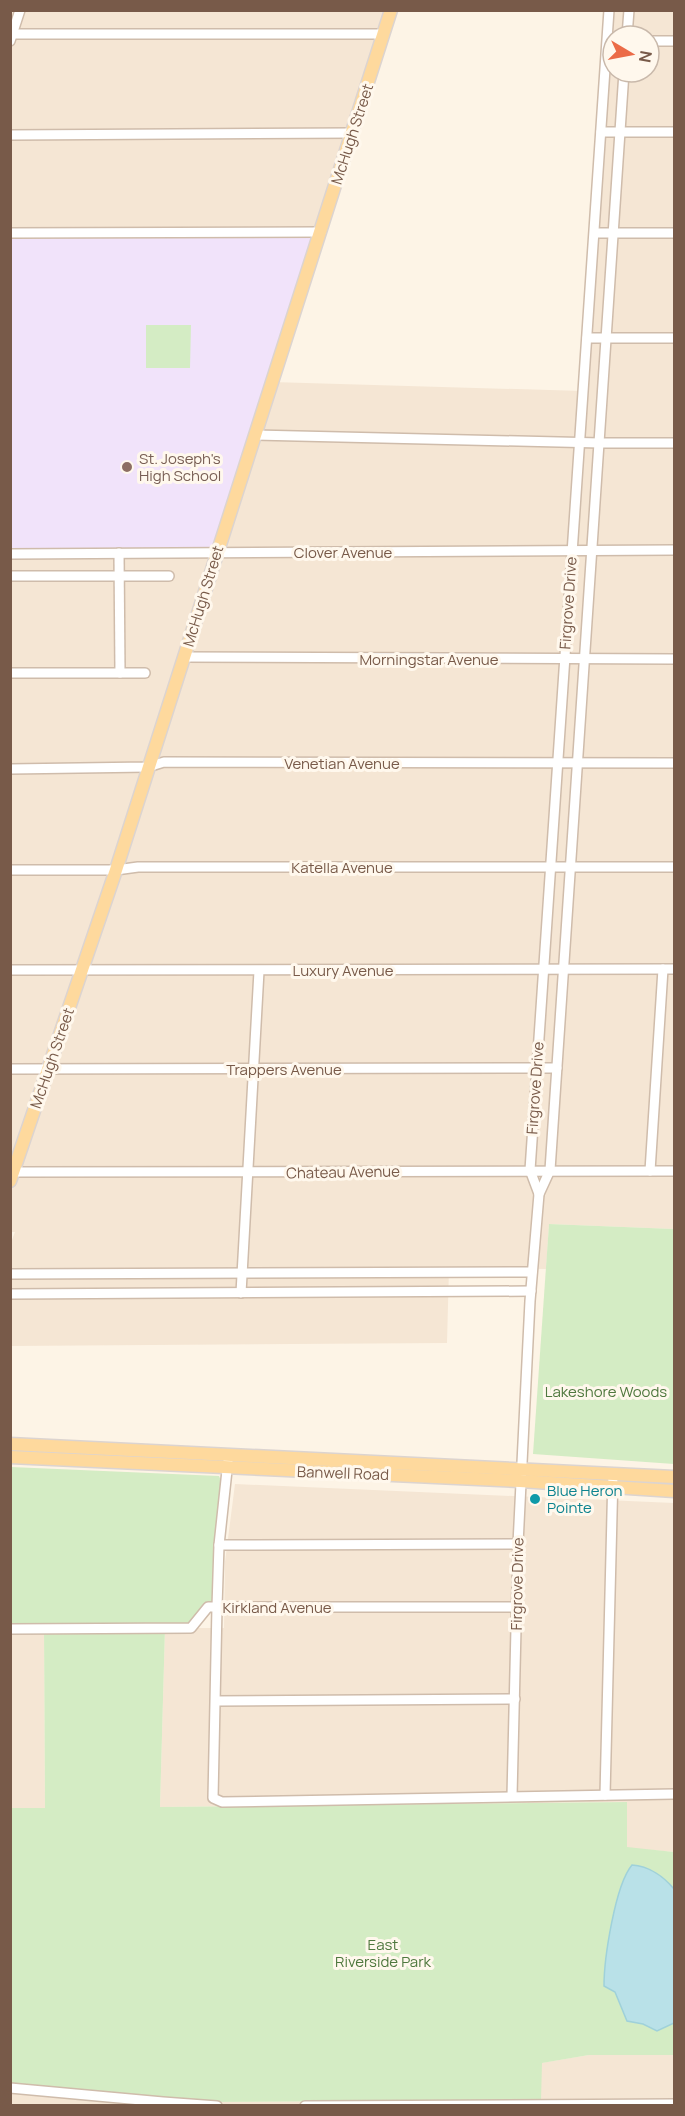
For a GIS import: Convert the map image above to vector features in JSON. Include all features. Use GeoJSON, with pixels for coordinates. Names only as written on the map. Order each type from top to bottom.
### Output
{"type":"FeatureCollection","features":[{"type":"Feature","properties":{"kind":"main road","name":"McHugh Street"},"geometry":{"type":"LineString","coordinates":[[12,1175],[116,870],[391,10]]}},
{"type":"Feature","properties":{"kind":"main road","name":"Banwell Road"},"geometry":{"type":"LineString","coordinates":[[10,1444],[228,1462],[675,1491]]}},
{"type":"Feature","properties":{"kind":"main road","name":"Banwell Road"},"geometry":{"type":"LineString","coordinates":[[10,1457],[521,1468],[675,1477]]}},
{"type":"Feature","properties":{"kind":"street"},"geometry":{"type":"LineString","coordinates":[[20,10],[12,37],[383,34]]}},
{"type":"Feature","properties":{"kind":"street","name":"Firgrove Drive"},"geometry":{"type":"LineString","coordinates":[[538,1194],[530,1170],[536,1068],[606,84]]}},
{"type":"Feature","properties":{"kind":"street","name":"Firgrove Drive"},"geometry":{"type":"LineString","coordinates":[[512,1796],[520,1481],[532,1272],[538,1194],[550,1170],[623,84]]}},
{"type":"Feature","properties":{"kind":"street"},"geometry":{"type":"LineString","coordinates":[[601,132],[675,132]]}},
{"type":"Feature","properties":{"kind":"street"},"geometry":{"type":"LineString","coordinates":[[10,135],[353,133]]}},
{"type":"Feature","properties":{"kind":"street"},"geometry":{"type":"LineString","coordinates":[[10,232],[321,232]]}},
{"type":"Feature","properties":{"kind":"street"},"geometry":{"type":"LineString","coordinates":[[595,234],[675,233]]}},
{"type":"Feature","properties":{"kind":"street"},"geometry":{"type":"LineString","coordinates":[[587,339],[675,338]]}},
{"type":"Feature","properties":{"kind":"street"},"geometry":{"type":"LineString","coordinates":[[255,435],[675,443]]}},
{"type":"Feature","properties":{"kind":"street","name":"Clover Avenue"},"geometry":{"type":"LineString","coordinates":[[10,554],[675,550]]}},
{"type":"Feature","properties":{"kind":"street"},"geometry":{"type":"LineString","coordinates":[[119,553],[120,673]]}},
{"type":"Feature","properties":{"kind":"street"},"geometry":{"type":"LineString","coordinates":[[10,576],[169,576]]}},
{"type":"Feature","properties":{"kind":"street","name":"Morningstar Avenue"},"geometry":{"type":"LineString","coordinates":[[184,657],[675,659]]}},
{"type":"Feature","properties":{"kind":"street"},"geometry":{"type":"LineString","coordinates":[[10,673],[145,673]]}},
{"type":"Feature","properties":{"kind":"street","name":"Venetian Avenue"},"geometry":{"type":"LineString","coordinates":[[10,769],[148,767],[164,762],[675,763]]}},
{"type":"Feature","properties":{"kind":"street","name":"Katella Avenue"},"geometry":{"type":"LineString","coordinates":[[10,870],[116,870],[138,867],[675,867]]}},
{"type":"Feature","properties":{"kind":"street"},"geometry":{"type":"LineString","coordinates":[[650,1171],[663,969]]}},
{"type":"Feature","properties":{"kind":"street","name":"Luxury Avenue"},"geometry":{"type":"LineString","coordinates":[[10,970],[675,969]]}},
{"type":"Feature","properties":{"kind":"street"},"geometry":{"type":"LineString","coordinates":[[241,1293],[259,970]]}},
{"type":"Feature","properties":{"kind":"street","name":"Trappers Avenue"},"geometry":{"type":"LineString","coordinates":[[10,1069],[556,1068]]}},
{"type":"Feature","properties":{"kind":"street","name":"Chateau Avenue"},"geometry":{"type":"LineString","coordinates":[[12,1175],[530,1170],[675,1171]]}},
{"type":"Feature","properties":{"kind":"street"},"geometry":{"type":"LineString","coordinates":[[385,1291],[386,1272]]}},
{"type":"Feature","properties":{"kind":"street"},"geometry":{"type":"LineString","coordinates":[[10,1274],[532,1272]]}},
{"type":"Feature","properties":{"kind":"street"},"geometry":{"type":"LineString","coordinates":[[110,1274],[110,1293]]}},
{"type":"Feature","properties":{"kind":"street"},"geometry":{"type":"LineString","coordinates":[[10,1294],[531,1291]]}},
{"type":"Feature","properties":{"kind":"street"},"geometry":{"type":"LineString","coordinates":[[228,1462],[219,1545],[213,1798],[222,1802],[675,1794]]}},
{"type":"Feature","properties":{"kind":"street"},"geometry":{"type":"LineString","coordinates":[[605,1795],[613,1474]]}},
{"type":"Feature","properties":{"kind":"street"},"geometry":{"type":"LineString","coordinates":[[219,1545],[518,1544]]}},
{"type":"Feature","properties":{"kind":"street","name":"Kirkland Avenue"},"geometry":{"type":"LineString","coordinates":[[10,1629],[191,1628],[208,1607],[517,1607]]}},
{"type":"Feature","properties":{"kind":"street"},"geometry":{"type":"LineString","coordinates":[[216,1701],[515,1699]]}},
{"type":"Feature","properties":{"kind":"street"},"geometry":{"type":"LineString","coordinates":[[10,2088],[163,2104],[217,2106]]}},
{"type":"Feature","properties":{"kind":"street"},"geometry":{"type":"LineString","coordinates":[[72,2094],[72,2106]]}},
{"type":"Feature","properties":{"kind":"street"},"geometry":{"type":"LineString","coordinates":[[305,2106],[675,2104]]}},
{"type":"Feature","properties":{"kind":"shaded area"},"geometry":{"type":"Polygon","coordinates":[[[10,11],[391,11],[321,232],[11,239],[10,11]]]}},
{"type":"Feature","properties":{"kind":"shaded area"},"geometry":{"type":"Polygon","coordinates":[[[609,11],[674,11],[674,1229],[549,1224],[546,1269],[449,1268],[447,1343],[11,1346],[10,1245],[15,1232],[10,1232],[11,553],[272,382],[583,391],[604,84],[661,84],[661,24],[608,24],[609,11]]]}},
{"type":"Feature","properties":{"kind":"shaded area","name":"St. Joseph's High School"},"geometry":{"type":"Polygon","coordinates":[[[321,232],[217,552],[11,553],[10,239],[321,232]]]}},
{"type":"Feature","properties":{"kind":"shaded area"},"geometry":{"type":"Polygon","coordinates":[[[235,1484],[674,1503],[674,1852],[627,1848],[626,1802],[160,1807],[165,1628],[224,1628],[225,1562],[235,1484]]]}},
{"type":"Feature","properties":{"kind":"shaded area"},"geometry":{"type":"Polygon","coordinates":[[[44,1628],[45,1808],[11,1808],[10,1629],[44,1628]]]}},
{"type":"Feature","properties":{"kind":"shaded area"},"geometry":{"type":"Polygon","coordinates":[[[589,2055],[674,2055],[674,2106],[11,2106],[10,2083],[200,2102],[541,2100],[541,2063],[589,2055]]]}},
{"type":"Feature","properties":{"kind":"green space"},"geometry":{"type":"Polygon","coordinates":[[[146,325],[191,325],[190,368],[146,368],[146,325]]]}},
{"type":"Feature","properties":{"kind":"green space","name":"Lakeshore Woods"},"geometry":{"type":"Polygon","coordinates":[[[549,1224],[674,1229],[674,1464],[533,1454],[549,1224]]]}},
{"type":"Feature","properties":{"kind":"green space","name":"East Riverside Park"},"geometry":{"type":"Polygon","coordinates":[[[11,1467],[219,1476],[221,1481],[214,1548],[212,1607],[191,1628],[165,1628],[160,1807],[627,1802],[627,1847],[674,1852],[674,2055],[589,2055],[542,2063],[541,2100],[200,2102],[11,2083],[10,1808],[45,1808],[44,1629],[11,1629],[11,1467]]]}},
{"type":"Feature","properties":{"kind":"water"},"geometry":{"type":"Polygon","coordinates":[[[632,1865],[644,1867],[656,1873],[674,1889],[674,2023],[657,2031],[643,2024],[627,2021],[615,1992],[604,1986],[608,1941],[616,1905],[620,1889],[632,1865]]]}},
{"type":"Feature","properties":{"kind":"place","name":"St. Joseph's High School"},"geometry":{"type":"Point","coordinates":[127,467]}},
{"type":"Feature","properties":{"kind":"place","name":"Blue Heron Pointe"},"geometry":{"type":"Point","coordinates":[535,1499]}}]}
